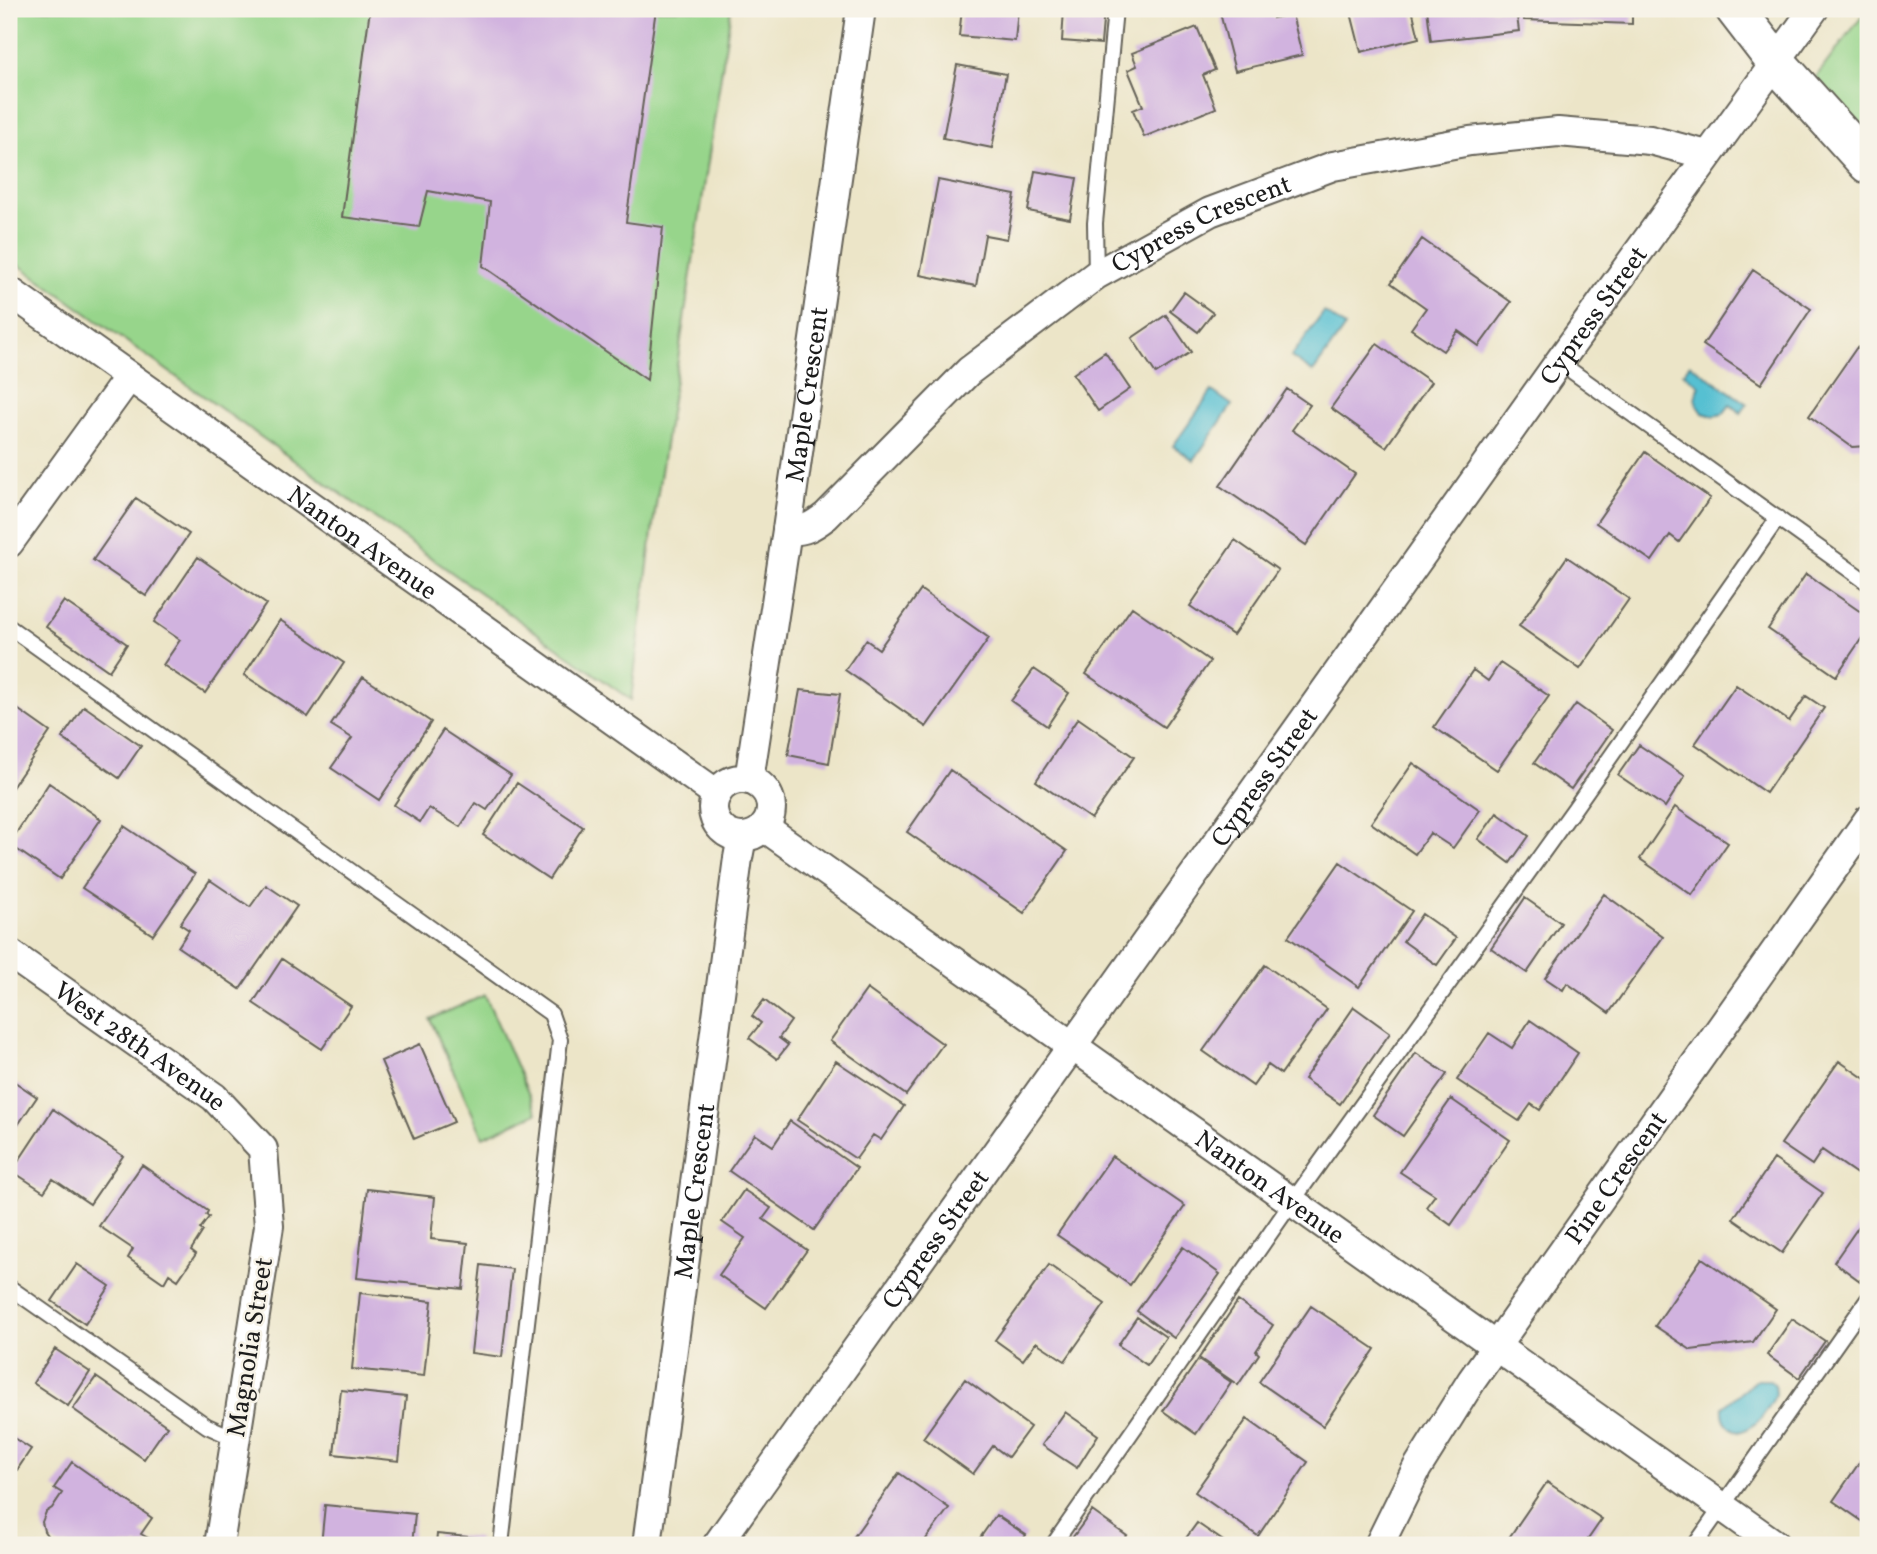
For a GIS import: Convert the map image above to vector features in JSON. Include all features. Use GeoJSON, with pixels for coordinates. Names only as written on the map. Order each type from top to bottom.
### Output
{"type":"FeatureCollection","features":[{"type":"Feature","properties":{"kind":"main road"},"geometry":{"type":"LineString","coordinates":[[1735,9],[1774,61],[1868,164]]}},
{"type":"Feature","properties":{"kind":"street","name":"Maple Crescent"},"geometry":{"type":"LineString","coordinates":[[749,779],[788,530],[861,9]]}},
{"type":"Feature","properties":{"kind":"street","name":"Cypress Street"},"geometry":{"type":"LineString","coordinates":[[717,1545],[1559,362],[1814,9]]}},
{"type":"Feature","properties":{"kind":"street","name":"Cypress Crescent"},"geometry":{"type":"LineString","coordinates":[[788,530],[810,528],[826,516],[969,371],[1096,275],[1210,212],[1333,166],[1470,141],[1558,132],[1650,140],[1707,155]]}},
{"type":"Feature","properties":{"kind":"street","name":"Nanton Avenue"},"geometry":{"type":"LineString","coordinates":[[9,291],[717,794]]}},
{"type":"Feature","properties":{"kind":"street"},"geometry":{"type":"LineString","coordinates":[[9,543],[129,377]]}},
{"type":"Feature","properties":{"kind":"street"},"geometry":{"type":"LineString","coordinates":[[749,779],[766,790],[772,809],[753,832],[732,836],[717,823],[713,814],[717,794],[730,782],[749,779]]}},
{"type":"Feature","properties":{"kind":"street","name":"Pine Crescent"},"geometry":{"type":"LineString","coordinates":[[1378,1545],[1418,1468],[1495,1347],[1868,820]]}},
{"type":"Feature","properties":{"kind":"street","name":"Maple Crescent"},"geometry":{"type":"LineString","coordinates":[[647,1545],[738,858],[753,832]]}},
{"type":"Feature","properties":{"kind":"street","name":"Nanton Avenue"},"geometry":{"type":"LineString","coordinates":[[753,832],[1073,1046],[1776,1545]]}},
{"type":"Feature","properties":{"kind":"street","name":"West 28th Avenue"},"geometry":{"type":"LineString","coordinates":[[9,953],[214,1097],[263,1149]]}},
{"type":"Feature","properties":{"kind":"street","name":"Magnolia Street"},"geometry":{"type":"LineString","coordinates":[[219,1545],[269,1226],[263,1149]]}},
{"type":"Feature","properties":{"kind":"lane"},"geometry":{"type":"LineString","coordinates":[[1096,275],[1095,223],[1115,9]]}},
{"type":"Feature","properties":{"kind":"lane"},"geometry":{"type":"LineString","coordinates":[[1559,362],[1868,583]]}},
{"type":"Feature","properties":{"kind":"lane"},"geometry":{"type":"LineString","coordinates":[[1054,1545],[1292,1202],[1778,519]]}},
{"type":"Feature","properties":{"kind":"lane"},"geometry":{"type":"LineString","coordinates":[[9,627],[551,1014],[560,1040],[501,1545]]}},
{"type":"Feature","properties":{"kind":"lane"},"geometry":{"type":"LineString","coordinates":[[9,1287],[207,1426],[234,1438]]}},
{"type":"Feature","properties":{"kind":"lane"},"geometry":{"type":"LineString","coordinates":[[1695,1545],[1868,1299]]}},
{"type":"Feature","properties":{"kind":"green space"},"geometry":{"type":"Polygon","coordinates":[[[9,9],[731,9],[653,525],[631,700],[9,258],[9,9]]]}},
{"type":"Feature","properties":{"kind":"green space"},"geometry":{"type":"Polygon","coordinates":[[[1866,11],[1868,13],[1868,135],[1816,77],[1866,11]]]}},
{"type":"Feature","properties":{"kind":"green space"},"geometry":{"type":"Polygon","coordinates":[[[485,995],[537,1113],[483,1137],[430,1019],[485,995]]]}},
{"type":"Feature","properties":{"kind":"water"},"geometry":{"type":"Polygon","coordinates":[[[1324,312],[1345,327],[1313,372],[1291,357],[1324,312]]]}},
{"type":"Feature","properties":{"kind":"water"},"geometry":{"type":"Polygon","coordinates":[[[1690,364],[1747,404],[1741,413],[1730,405],[1723,414],[1713,416],[1703,413],[1696,400],[1700,386],[1683,373],[1690,364]]]}},
{"type":"Feature","properties":{"kind":"water"},"geometry":{"type":"Polygon","coordinates":[[[1212,391],[1232,405],[1194,460],[1173,446],[1212,391]]]}},
{"type":"Feature","properties":{"kind":"water"},"geometry":{"type":"Polygon","coordinates":[[[1756,1380],[1770,1380],[1775,1385],[1776,1394],[1756,1423],[1738,1432],[1726,1422],[1723,1407],[1756,1380]]]}},
{"type":"Feature","properties":{"kind":"building"},"geometry":{"type":"Polygon","coordinates":[[[370,9],[656,9],[626,222],[663,227],[647,380],[483,266],[490,202],[428,191],[419,227],[342,217],[370,9]]]}},
{"type":"Feature","properties":{"kind":"building"},"geometry":{"type":"Polygon","coordinates":[[[962,9],[1018,9],[1015,41],[959,36],[962,9]]]}},
{"type":"Feature","properties":{"kind":"building"},"geometry":{"type":"Polygon","coordinates":[[[1064,9],[1104,9],[1101,44],[1062,41],[1064,9]]]}},
{"type":"Feature","properties":{"kind":"building"},"geometry":{"type":"Polygon","coordinates":[[[1219,9],[1271,9],[1273,18],[1292,14],[1302,55],[1235,71],[1219,9]]]}},
{"type":"Feature","properties":{"kind":"building"},"geometry":{"type":"Polygon","coordinates":[[[1350,9],[1412,9],[1419,38],[1361,52],[1350,9]]]}},
{"type":"Feature","properties":{"kind":"building"},"geometry":{"type":"Polygon","coordinates":[[[1427,9],[1516,9],[1519,31],[1431,41],[1427,9]]]}},
{"type":"Feature","properties":{"kind":"building"},"geometry":{"type":"Polygon","coordinates":[[[1524,9],[1632,9],[1632,24],[1524,20],[1524,9]]]}},
{"type":"Feature","properties":{"kind":"building"},"geometry":{"type":"Polygon","coordinates":[[[1197,27],[1215,70],[1203,75],[1216,108],[1144,137],[1133,110],[1143,106],[1128,70],[1137,66],[1132,53],[1197,27]]]}},
{"type":"Feature","properties":{"kind":"building"},"geometry":{"type":"Polygon","coordinates":[[[957,65],[1006,74],[992,148],[943,138],[957,65]]]}},
{"type":"Feature","properties":{"kind":"building"},"geometry":{"type":"Polygon","coordinates":[[[1035,171],[1077,178],[1070,219],[1028,211],[1035,171]]]}},
{"type":"Feature","properties":{"kind":"building"},"geometry":{"type":"Polygon","coordinates":[[[938,180],[1015,195],[1007,239],[985,235],[976,286],[920,275],[938,180]]]}},
{"type":"Feature","properties":{"kind":"building"},"geometry":{"type":"Polygon","coordinates":[[[1422,239],[1511,302],[1479,346],[1458,331],[1443,351],[1411,329],[1426,308],[1391,283],[1422,239]]]}},
{"type":"Feature","properties":{"kind":"building"},"geometry":{"type":"Polygon","coordinates":[[[1753,270],[1811,309],[1761,384],[1703,345],[1753,270]]]}},
{"type":"Feature","properties":{"kind":"building"},"geometry":{"type":"Polygon","coordinates":[[[1184,292],[1213,313],[1198,332],[1170,311],[1184,292]]]}},
{"type":"Feature","properties":{"kind":"building"},"geometry":{"type":"Polygon","coordinates":[[[1166,315],[1191,352],[1156,374],[1132,338],[1166,315]]]}},
{"type":"Feature","properties":{"kind":"building"},"geometry":{"type":"Polygon","coordinates":[[[1377,344],[1431,382],[1386,447],[1331,408],[1377,344]]]}},
{"type":"Feature","properties":{"kind":"building"},"geometry":{"type":"Polygon","coordinates":[[[1857,347],[1868,354],[1868,446],[1852,447],[1809,416],[1857,347]]]}},
{"type":"Feature","properties":{"kind":"building"},"geometry":{"type":"Polygon","coordinates":[[[1105,352],[1130,389],[1098,411],[1073,374],[1105,352]]]}},
{"type":"Feature","properties":{"kind":"building"},"geometry":{"type":"Polygon","coordinates":[[[1287,389],[1310,405],[1292,430],[1355,474],[1306,545],[1220,486],[1287,389]]]}},
{"type":"Feature","properties":{"kind":"building"},"geometry":{"type":"Polygon","coordinates":[[[1645,452],[1710,498],[1679,542],[1670,535],[1652,561],[1596,523],[1645,452]]]}},
{"type":"Feature","properties":{"kind":"building"},"geometry":{"type":"Polygon","coordinates":[[[136,498],[189,534],[146,596],[93,560],[136,498]]]}},
{"type":"Feature","properties":{"kind":"building"},"geometry":{"type":"Polygon","coordinates":[[[1235,540],[1278,570],[1233,635],[1190,606],[1235,540]]]}},
{"type":"Feature","properties":{"kind":"building"},"geometry":{"type":"Polygon","coordinates":[[[198,557],[266,604],[205,693],[163,665],[180,640],[154,622],[198,557]]]}},
{"type":"Feature","properties":{"kind":"building"},"geometry":{"type":"Polygon","coordinates":[[[1567,557],[1629,599],[1580,669],[1519,626],[1567,557]]]}},
{"type":"Feature","properties":{"kind":"building"},"geometry":{"type":"Polygon","coordinates":[[[1806,574],[1868,617],[1868,629],[1836,676],[1768,629],[1806,574]]]}},
{"type":"Feature","properties":{"kind":"building"},"geometry":{"type":"Polygon","coordinates":[[[921,590],[989,638],[926,727],[845,670],[866,640],[879,649],[921,590]]]}},
{"type":"Feature","properties":{"kind":"building"},"geometry":{"type":"Polygon","coordinates":[[[64,601],[127,644],[109,671],[46,627],[64,601]]]}},
{"type":"Feature","properties":{"kind":"building"},"geometry":{"type":"Polygon","coordinates":[[[1132,607],[1210,661],[1164,727],[1086,674],[1132,607]]]}},
{"type":"Feature","properties":{"kind":"building"},"geometry":{"type":"Polygon","coordinates":[[[280,620],[344,663],[308,717],[244,675],[280,620]]]}},
{"type":"Feature","properties":{"kind":"building"},"geometry":{"type":"Polygon","coordinates":[[[1500,663],[1549,696],[1497,770],[1434,727],[1473,670],[1488,681],[1500,663]]]}},
{"type":"Feature","properties":{"kind":"building"},"geometry":{"type":"Polygon","coordinates":[[[1034,669],[1069,693],[1047,726],[1011,701],[1034,669]]]}},
{"type":"Feature","properties":{"kind":"building"},"geometry":{"type":"Polygon","coordinates":[[[363,677],[431,722],[379,800],[331,768],[352,738],[331,725],[363,677]]]}},
{"type":"Feature","properties":{"kind":"building"},"geometry":{"type":"Polygon","coordinates":[[[1736,685],[1789,721],[1806,696],[1824,708],[1766,793],[1695,744],[1736,685]]]}},
{"type":"Feature","properties":{"kind":"building"},"geometry":{"type":"Polygon","coordinates":[[[800,690],[840,694],[829,763],[788,755],[800,690]]]}},
{"type":"Feature","properties":{"kind":"building"},"geometry":{"type":"Polygon","coordinates":[[[9,703],[50,732],[9,792],[9,703]]]}},
{"type":"Feature","properties":{"kind":"building"},"geometry":{"type":"Polygon","coordinates":[[[1576,704],[1612,730],[1571,789],[1534,763],[1576,704]]]}},
{"type":"Feature","properties":{"kind":"building"},"geometry":{"type":"Polygon","coordinates":[[[84,706],[141,746],[119,778],[62,738],[84,706]]]}},
{"type":"Feature","properties":{"kind":"building"},"geometry":{"type":"Polygon","coordinates":[[[1078,718],[1134,757],[1091,819],[1036,781],[1078,718]]]}},
{"type":"Feature","properties":{"kind":"building"},"geometry":{"type":"Polygon","coordinates":[[[443,730],[511,775],[487,810],[476,803],[460,827],[429,808],[420,822],[394,805],[443,730]]]}},
{"type":"Feature","properties":{"kind":"building"},"geometry":{"type":"Polygon","coordinates":[[[1639,745],[1685,776],[1665,807],[1618,775],[1639,745]]]}},
{"type":"Feature","properties":{"kind":"building"},"geometry":{"type":"Polygon","coordinates":[[[1413,763],[1480,810],[1453,848],[1430,833],[1415,854],[1371,823],[1413,763]]]}},
{"type":"Feature","properties":{"kind":"building"},"geometry":{"type":"Polygon","coordinates":[[[950,770],[1067,851],[1024,913],[907,832],[950,770]]]}},
{"type":"Feature","properties":{"kind":"building"},"geometry":{"type":"Polygon","coordinates":[[[49,783],[101,819],[60,879],[9,844],[49,783]]]}},
{"type":"Feature","properties":{"kind":"building"},"geometry":{"type":"Polygon","coordinates":[[[517,783],[583,827],[549,879],[483,835],[517,783]]]}},
{"type":"Feature","properties":{"kind":"building"},"geometry":{"type":"Polygon","coordinates":[[[1675,807],[1728,843],[1692,895],[1640,859],[1675,807]]]}},
{"type":"Feature","properties":{"kind":"building"},"geometry":{"type":"Polygon","coordinates":[[[1497,813],[1529,836],[1510,863],[1478,839],[1497,813]]]}},
{"type":"Feature","properties":{"kind":"building"},"geometry":{"type":"Polygon","coordinates":[[[124,826],[195,874],[153,935],[82,888],[124,826]]]}},
{"type":"Feature","properties":{"kind":"building"},"geometry":{"type":"Polygon","coordinates":[[[1340,862],[1412,911],[1359,987],[1288,937],[1340,862]]]}},
{"type":"Feature","properties":{"kind":"building"},"geometry":{"type":"Polygon","coordinates":[[[210,880],[250,907],[266,885],[297,906],[240,989],[178,947],[189,930],[180,924],[210,880]]]}},
{"type":"Feature","properties":{"kind":"building"},"geometry":{"type":"Polygon","coordinates":[[[1604,894],[1663,937],[1609,1013],[1567,983],[1563,990],[1545,978],[1604,894]]]}},
{"type":"Feature","properties":{"kind":"building"},"geometry":{"type":"Polygon","coordinates":[[[1525,898],[1561,923],[1527,973],[1491,948],[1525,898]]]}},
{"type":"Feature","properties":{"kind":"building"},"geometry":{"type":"Polygon","coordinates":[[[1422,914],[1456,938],[1437,965],[1403,941],[1422,914]]]}},
{"type":"Feature","properties":{"kind":"building"},"geometry":{"type":"Polygon","coordinates":[[[282,959],[351,1006],[322,1049],[253,1003],[282,959]]]}},
{"type":"Feature","properties":{"kind":"building"},"geometry":{"type":"Polygon","coordinates":[[[1265,965],[1327,1009],[1281,1074],[1268,1065],[1253,1086],[1203,1051],[1265,965]]]}},
{"type":"Feature","properties":{"kind":"building"},"geometry":{"type":"Polygon","coordinates":[[[867,989],[943,1044],[906,1095],[830,1041],[867,989]]]}},
{"type":"Feature","properties":{"kind":"building"},"geometry":{"type":"Polygon","coordinates":[[[764,1000],[791,1021],[779,1038],[788,1045],[777,1059],[749,1038],[761,1023],[752,1016],[764,1000]]]}},
{"type":"Feature","properties":{"kind":"building"},"geometry":{"type":"Polygon","coordinates":[[[1354,1007],[1390,1033],[1340,1104],[1304,1079],[1354,1007]]]}},
{"type":"Feature","properties":{"kind":"building"},"geometry":{"type":"Polygon","coordinates":[[[1530,1020],[1578,1053],[1540,1110],[1531,1104],[1519,1121],[1457,1080],[1489,1033],[1512,1048],[1530,1020]]]}},
{"type":"Feature","properties":{"kind":"building"},"geometry":{"type":"Polygon","coordinates":[[[420,1044],[454,1122],[414,1139],[381,1061],[420,1044]]]}},
{"type":"Feature","properties":{"kind":"building"},"geometry":{"type":"Polygon","coordinates":[[[1416,1053],[1447,1074],[1403,1136],[1373,1115],[1416,1053]]]}},
{"type":"Feature","properties":{"kind":"building"},"geometry":{"type":"Polygon","coordinates":[[[836,1061],[904,1106],[881,1140],[873,1135],[856,1159],[797,1120],[836,1061]]]}},
{"type":"Feature","properties":{"kind":"building"},"geometry":{"type":"Polygon","coordinates":[[[1839,1061],[1868,1081],[1867,1181],[1822,1150],[1812,1165],[1781,1144],[1839,1061]]]}},
{"type":"Feature","properties":{"kind":"building"},"geometry":{"type":"Polygon","coordinates":[[[9,1078],[37,1097],[9,1138],[9,1078]]]}},
{"type":"Feature","properties":{"kind":"building"},"geometry":{"type":"Polygon","coordinates":[[[1451,1099],[1510,1140],[1451,1225],[1426,1207],[1435,1195],[1400,1172],[1451,1099]]]}},
{"type":"Feature","properties":{"kind":"building"},"geometry":{"type":"Polygon","coordinates":[[[53,1109],[123,1156],[90,1204],[53,1179],[44,1192],[12,1171],[53,1109]]]}},
{"type":"Feature","properties":{"kind":"building"},"geometry":{"type":"Polygon","coordinates":[[[790,1121],[857,1168],[814,1230],[729,1171],[755,1134],[773,1146],[790,1121]]]}},
{"type":"Feature","properties":{"kind":"building"},"geometry":{"type":"Polygon","coordinates":[[[1112,1156],[1185,1206],[1130,1285],[1057,1235],[1112,1156]]]}},
{"type":"Feature","properties":{"kind":"building"},"geometry":{"type":"Polygon","coordinates":[[[1774,1159],[1823,1193],[1782,1253],[1733,1219],[1774,1159]]]}},
{"type":"Feature","properties":{"kind":"building"},"geometry":{"type":"Polygon","coordinates":[[[142,1165],[208,1211],[206,1215],[209,1217],[200,1229],[203,1231],[191,1250],[196,1254],[178,1280],[169,1274],[164,1283],[128,1258],[133,1249],[99,1226],[142,1165]]]}},
{"type":"Feature","properties":{"kind":"building"},"geometry":{"type":"Polygon","coordinates":[[[367,1189],[435,1197],[431,1239],[468,1243],[463,1289],[357,1278],[367,1189]]]}},
{"type":"Feature","properties":{"kind":"building"},"geometry":{"type":"Polygon","coordinates":[[[744,1190],[771,1208],[763,1219],[807,1250],[766,1308],[719,1275],[745,1238],[722,1222],[744,1190]]]}},
{"type":"Feature","properties":{"kind":"building"},"geometry":{"type":"Polygon","coordinates":[[[1868,1213],[1868,1270],[1860,1281],[1834,1262],[1868,1213]]]}},
{"type":"Feature","properties":{"kind":"building"},"geometry":{"type":"Polygon","coordinates":[[[1183,1247],[1220,1274],[1174,1338],[1137,1311],[1183,1247]]]}},
{"type":"Feature","properties":{"kind":"building"},"geometry":{"type":"Polygon","coordinates":[[[1702,1258],[1776,1309],[1753,1342],[1691,1350],[1655,1326],[1702,1258]]]}},
{"type":"Feature","properties":{"kind":"building"},"geometry":{"type":"Polygon","coordinates":[[[77,1264],[110,1286],[85,1324],[52,1301],[77,1264]]]}},
{"type":"Feature","properties":{"kind":"building"},"geometry":{"type":"Polygon","coordinates":[[[481,1265],[512,1269],[502,1357],[471,1353],[481,1265]]]}},
{"type":"Feature","properties":{"kind":"building"},"geometry":{"type":"Polygon","coordinates":[[[1049,1265],[1105,1304],[1065,1361],[1036,1342],[1023,1360],[995,1340],[1049,1265]]]}},
{"type":"Feature","properties":{"kind":"building"},"geometry":{"type":"Polygon","coordinates":[[[360,1293],[432,1301],[424,1376],[352,1369],[360,1293]]]}},
{"type":"Feature","properties":{"kind":"building"},"geometry":{"type":"Polygon","coordinates":[[[1238,1301],[1273,1325],[1256,1351],[1259,1354],[1238,1385],[1199,1358],[1238,1301]]]}},
{"type":"Feature","properties":{"kind":"building"},"geometry":{"type":"Polygon","coordinates":[[[1311,1306],[1375,1349],[1323,1426],[1259,1382],[1311,1306]]]}},
{"type":"Feature","properties":{"kind":"building"},"geometry":{"type":"Polygon","coordinates":[[[1137,1317],[1166,1337],[1147,1365],[1118,1345],[1137,1317]]]}},
{"type":"Feature","properties":{"kind":"building"},"geometry":{"type":"Polygon","coordinates":[[[1792,1319],[1825,1341],[1799,1378],[1767,1355],[1792,1319]]]}},
{"type":"Feature","properties":{"kind":"building"},"geometry":{"type":"Polygon","coordinates":[[[55,1349],[90,1372],[68,1406],[33,1383],[55,1349]]]}},
{"type":"Feature","properties":{"kind":"building"},"geometry":{"type":"Polygon","coordinates":[[[1198,1360],[1231,1382],[1196,1434],[1163,1411],[1198,1360]]]}},
{"type":"Feature","properties":{"kind":"building"},"geometry":{"type":"Polygon","coordinates":[[[96,1377],[167,1426],[144,1459],[73,1409],[96,1377]]]}},
{"type":"Feature","properties":{"kind":"building"},"geometry":{"type":"Polygon","coordinates":[[[965,1379],[1030,1427],[1008,1457],[993,1446],[973,1474],[923,1438],[965,1379]]]}},
{"type":"Feature","properties":{"kind":"building"},"geometry":{"type":"Polygon","coordinates":[[[341,1390],[406,1397],[399,1461],[334,1454],[341,1390]]]}},
{"type":"Feature","properties":{"kind":"building"},"geometry":{"type":"Polygon","coordinates":[[[1065,1412],[1098,1435],[1077,1468],[1042,1445],[1065,1412]]]}},
{"type":"Feature","properties":{"kind":"building"},"geometry":{"type":"Polygon","coordinates":[[[1247,1419],[1308,1462],[1258,1536],[1195,1492],[1247,1419]]]}},
{"type":"Feature","properties":{"kind":"building"},"geometry":{"type":"Polygon","coordinates":[[[9,1435],[31,1449],[9,1482],[9,1435]]]}},
{"type":"Feature","properties":{"kind":"building"},"geometry":{"type":"Polygon","coordinates":[[[1868,1450],[1868,1525],[1833,1501],[1868,1450]]]}},
{"type":"Feature","properties":{"kind":"building"},"geometry":{"type":"Polygon","coordinates":[[[72,1462],[152,1518],[141,1534],[150,1539],[146,1545],[57,1545],[51,1541],[42,1522],[46,1512],[62,1493],[54,1488],[72,1462]]]}},
{"type":"Feature","properties":{"kind":"building"},"geometry":{"type":"Polygon","coordinates":[[[899,1473],[949,1508],[926,1539],[934,1545],[863,1545],[853,1538],[899,1473]]]}},
{"type":"Feature","properties":{"kind":"building"},"geometry":{"type":"Polygon","coordinates":[[[1547,1482],[1602,1519],[1584,1545],[1504,1545],[1547,1482]]]}},
{"type":"Feature","properties":{"kind":"building"},"geometry":{"type":"Polygon","coordinates":[[[325,1505],[415,1514],[412,1545],[321,1545],[325,1505]]]}},
{"type":"Feature","properties":{"kind":"building"},"geometry":{"type":"Polygon","coordinates":[[[1092,1511],[1127,1536],[1120,1545],[1067,1545],[1092,1511]]]}},
{"type":"Feature","properties":{"kind":"building"},"geometry":{"type":"Polygon","coordinates":[[[996,1515],[1026,1535],[1019,1545],[975,1545],[996,1515]]]}},
{"type":"Feature","properties":{"kind":"building"},"geometry":{"type":"Polygon","coordinates":[[[1197,1523],[1229,1545],[1181,1545],[1197,1523]]]}},
{"type":"Feature","properties":{"kind":"building"},"geometry":{"type":"Polygon","coordinates":[[[437,1534],[478,1538],[477,1545],[436,1545],[437,1534]]]}}]}
